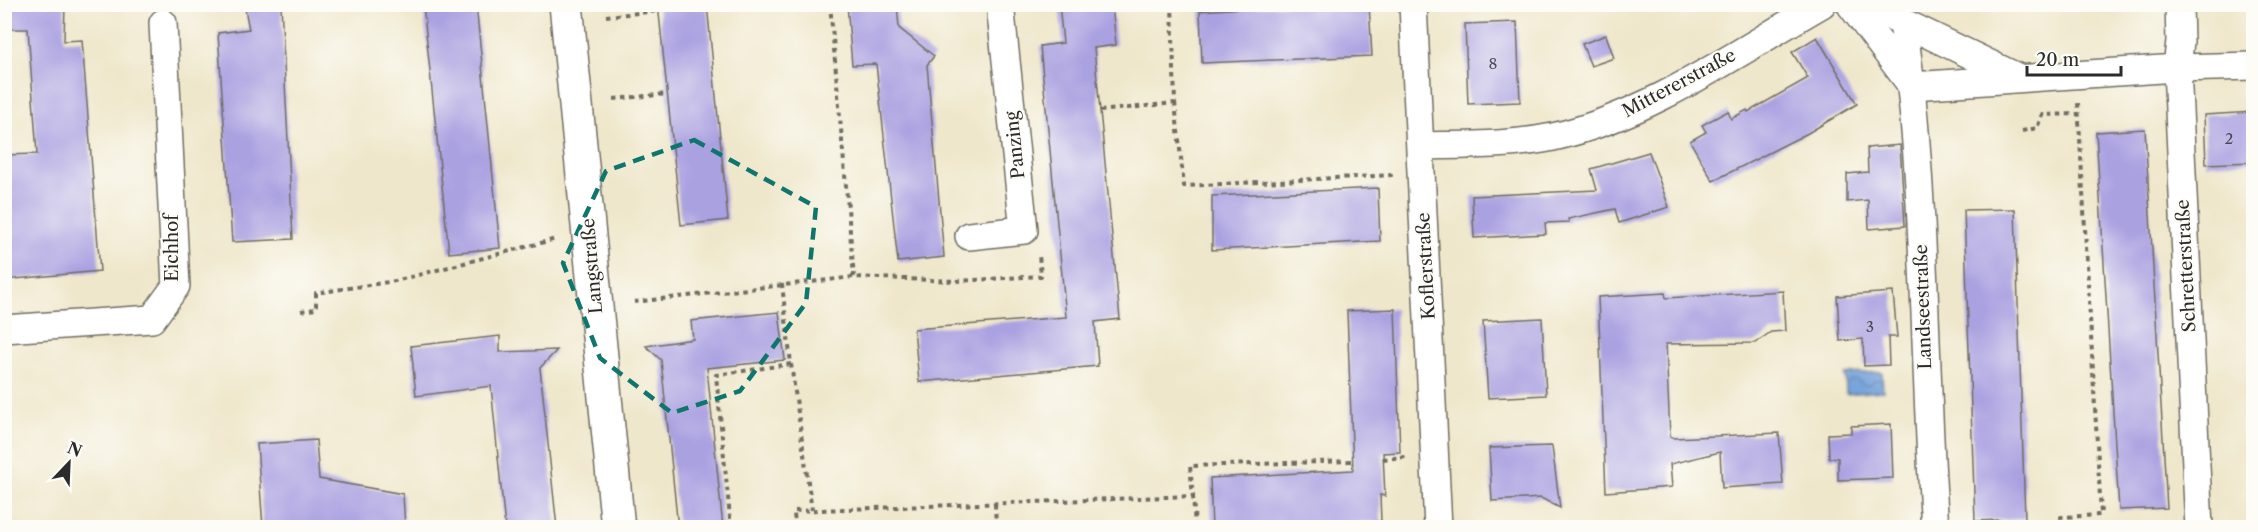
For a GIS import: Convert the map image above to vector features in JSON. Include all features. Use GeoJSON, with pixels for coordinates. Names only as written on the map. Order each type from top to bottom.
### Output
{"type":"FeatureCollection","features":[{"type":"Feature","properties":{"kind":"street","name":"Langstraße"},"geometry":{"type":"LineString","coordinates":[[566,4],[618,528]]}},
{"type":"Feature","properties":{"kind":"street","name":"Panzing"},"geometry":{"type":"LineString","coordinates":[[1000,4],[1024,230]]}},
{"type":"Feature","properties":{"kind":"street","name":"Koflerstraße"},"geometry":{"type":"LineString","coordinates":[[1413,4],[1438,528]]}},
{"type":"Feature","properties":{"kind":"street","name":"Mittererstraße"},"geometry":{"type":"LineString","coordinates":[[1420,146],[1550,138],[1592,126],[1657,99],[1822,4]]}},
{"type":"Feature","properties":{"kind":"street"},"geometry":{"type":"LineString","coordinates":[[1850,4],[1912,86],[2176,68],[2253,66]]}},
{"type":"Feature","properties":{"kind":"street"},"geometry":{"type":"LineString","coordinates":[[1864,4],[2020,79]]}},
{"type":"Feature","properties":{"kind":"street","name":"Schretterstraße"},"geometry":{"type":"LineString","coordinates":[[2179,4],[2180,41],[2176,68],[2199,528]]}},
{"type":"Feature","properties":{"kind":"street","name":"Eichhof"},"geometry":{"type":"LineString","coordinates":[[4,329],[152,319],[176,286],[163,23]]}},
{"type":"Feature","properties":{"kind":"street","name":"Landseestraße"},"geometry":{"type":"LineString","coordinates":[[1903,23],[1912,86],[1927,413],[1935,528]]}},
{"type":"Feature","properties":{"kind":"street"},"geometry":{"type":"LineString","coordinates":[[969,236],[1024,230]]}},
{"type":"Feature","properties":{"kind":"path"},"geometry":{"type":"LineString","coordinates":[[649,4],[650,11]]}},
{"type":"Feature","properties":{"kind":"path"},"geometry":{"type":"LineString","coordinates":[[830,4],[854,277]]}},
{"type":"Feature","properties":{"kind":"path"},"geometry":{"type":"LineString","coordinates":[[1229,4],[1172,6],[1175,103],[1184,186],[1422,173]]}},
{"type":"Feature","properties":{"kind":"path"},"geometry":{"type":"LineString","coordinates":[[606,16],[659,11]]}},
{"type":"Feature","properties":{"kind":"path"},"geometry":{"type":"LineString","coordinates":[[2061,528],[2061,517],[2101,515],[2077,75]]}},
{"type":"Feature","properties":{"kind":"path"},"geometry":{"type":"LineString","coordinates":[[614,99],[668,94]]}},
{"type":"Feature","properties":{"kind":"path"},"geometry":{"type":"LineString","coordinates":[[1100,111],[1175,103]]}},
{"type":"Feature","properties":{"kind":"path"},"geometry":{"type":"LineString","coordinates":[[2022,131],[2037,128],[2042,115],[2079,114]]}},
{"type":"Feature","properties":{"kind":"path"},"geometry":{"type":"LineString","coordinates":[[634,302],[854,277],[956,281],[1041,276],[1037,240],[1024,230]]}},
{"type":"Feature","properties":{"kind":"path"},"geometry":{"type":"LineString","coordinates":[[301,311],[316,309],[316,293],[395,281],[540,244]]}},
{"type":"Feature","properties":{"kind":"path"},"geometry":{"type":"LineString","coordinates":[[782,284],[812,510]]}},
{"type":"Feature","properties":{"kind":"path"},"geometry":{"type":"LineString","coordinates":[[730,528],[716,375],[791,364]]}},
{"type":"Feature","properties":{"kind":"path"},"geometry":{"type":"LineString","coordinates":[[1195,528],[1190,466],[1352,461]]}},
{"type":"Feature","properties":{"kind":"path"},"geometry":{"type":"LineString","coordinates":[[795,528],[794,511],[1193,496]]}},
{"type":"Feature","properties":{"kind":"path"},"geometry":{"type":"LineString","coordinates":[[995,504],[996,528]]}},
{"type":"Feature","properties":{"kind":"highlighted area"},"geometry":{"type":"Polygon","coordinates":[[[694,140],[816,207],[806,303],[740,391],[672,413],[600,358],[563,263],[606,171],[694,140]]]}},
{"type":"Feature","properties":{"kind":"water"},"geometry":{"type":"Polygon","coordinates":[[[1882,372],[1883,391],[1846,394],[1845,374],[1882,372]]]}},
{"type":"Feature","properties":{"kind":"building"},"geometry":{"type":"Polygon","coordinates":[[[6,4],[65,4],[64,41],[82,40],[100,271],[4,280],[4,155],[37,154],[28,29],[7,29],[6,4]]]}},
{"type":"Feature","properties":{"kind":"building"},"geometry":{"type":"Polygon","coordinates":[[[244,4],[281,4],[293,239],[232,242],[218,33],[249,29],[244,4]]]}},
{"type":"Feature","properties":{"kind":"building"},"geometry":{"type":"Polygon","coordinates":[[[423,4],[476,4],[500,248],[449,253],[423,4]]]}},
{"type":"Feature","properties":{"kind":"building"},"geometry":{"type":"Polygon","coordinates":[[[658,4],[707,4],[728,220],[681,225],[658,4]]]}},
{"type":"Feature","properties":{"kind":"building"},"geometry":{"type":"Polygon","coordinates":[[[847,4],[897,4],[899,28],[934,56],[927,65],[944,257],[898,262],[876,64],[852,65],[847,4]]]}},
{"type":"Feature","properties":{"kind":"building"},"geometry":{"type":"Polygon","coordinates":[[[1059,4],[1112,4],[1116,45],[1094,48],[1120,319],[1095,322],[1098,366],[919,382],[914,329],[1066,317],[1040,46],[1063,43],[1059,4]]]}},
{"type":"Feature","properties":{"kind":"building"},"geometry":{"type":"Polygon","coordinates":[[[1369,4],[1372,56],[1202,63],[1200,11],[1285,5],[1369,4]]]}},
{"type":"Feature","properties":{"kind":"building"},"geometry":{"type":"Polygon","coordinates":[[[1517,22],[1520,102],[1468,104],[1465,24],[1517,22]]]}},
{"type":"Feature","properties":{"kind":"building"},"geometry":{"type":"Polygon","coordinates":[[[1606,35],[1614,58],[1591,66],[1582,44],[1606,35]]]}},
{"type":"Feature","properties":{"kind":"building"},"geometry":{"type":"Polygon","coordinates":[[[1817,37],[1857,104],[1808,133],[1713,181],[1690,141],[1706,132],[1702,125],[1728,111],[1731,119],[1747,110],[1748,112],[1808,78],[1792,52],[1817,37]]]}},
{"type":"Feature","properties":{"kind":"building"},"geometry":{"type":"Polygon","coordinates":[[[2253,112],[2253,162],[2206,164],[2204,115],[2253,112]]]}},
{"type":"Feature","properties":{"kind":"building"},"geometry":{"type":"Polygon","coordinates":[[[2145,129],[2167,508],[2119,510],[2096,132],[2145,129]]]}},
{"type":"Feature","properties":{"kind":"building"},"geometry":{"type":"Polygon","coordinates":[[[1900,145],[1905,226],[1869,229],[1868,200],[1847,202],[1847,174],[1868,172],[1867,148],[1900,145]]]}},
{"type":"Feature","properties":{"kind":"building"},"geometry":{"type":"Polygon","coordinates":[[[1649,152],[1669,207],[1619,223],[1615,209],[1568,219],[1569,222],[1545,223],[1546,234],[1474,238],[1472,196],[1597,190],[1591,169],[1649,152]]]}},
{"type":"Feature","properties":{"kind":"building"},"geometry":{"type":"Polygon","coordinates":[[[1378,188],[1380,241],[1212,250],[1212,196],[1378,188]]]}},
{"type":"Feature","properties":{"kind":"building"},"geometry":{"type":"Polygon","coordinates":[[[2015,209],[2025,519],[1975,521],[1964,210],[2015,209]]]}},
{"type":"Feature","properties":{"kind":"building"},"geometry":{"type":"Polygon","coordinates":[[[1783,291],[1785,331],[1771,332],[1755,343],[1666,344],[1670,436],[1674,438],[1779,433],[1783,484],[1722,488],[1720,452],[1670,464],[1672,487],[1606,492],[1598,297],[1665,293],[1666,298],[1783,291]]]}},
{"type":"Feature","properties":{"kind":"building"},"geometry":{"type":"Polygon","coordinates":[[[1893,292],[1897,337],[1888,337],[1889,365],[1864,366],[1863,339],[1840,341],[1837,296],[1893,292]]]}},
{"type":"Feature","properties":{"kind":"building"},"geometry":{"type":"Polygon","coordinates":[[[1395,309],[1400,452],[1383,453],[1385,496],[1380,495],[1381,521],[1290,528],[1212,528],[1210,478],[1353,470],[1347,311],[1395,309]]]}},
{"type":"Feature","properties":{"kind":"building"},"geometry":{"type":"Polygon","coordinates":[[[779,312],[785,360],[707,368],[723,528],[678,528],[661,360],[646,346],[693,339],[691,321],[779,312]]]}},
{"type":"Feature","properties":{"kind":"building"},"geometry":{"type":"Polygon","coordinates":[[[1542,318],[1546,395],[1488,398],[1483,321],[1542,318]]]}},
{"type":"Feature","properties":{"kind":"building"},"geometry":{"type":"Polygon","coordinates":[[[500,336],[500,352],[557,350],[540,368],[557,528],[505,528],[491,386],[416,396],[411,346],[500,336]]]}},
{"type":"Feature","properties":{"kind":"building"},"geometry":{"type":"Polygon","coordinates":[[[1891,424],[1893,478],[1838,480],[1838,458],[1829,458],[1828,434],[1851,433],[1851,426],[1891,424]]]}},
{"type":"Feature","properties":{"kind":"building"},"geometry":{"type":"Polygon","coordinates":[[[316,440],[319,479],[403,494],[405,528],[263,528],[257,444],[316,440]]]}},
{"type":"Feature","properties":{"kind":"building"},"geometry":{"type":"Polygon","coordinates":[[[1552,446],[1560,508],[1541,498],[1492,501],[1489,448],[1552,446]]]}}]}
